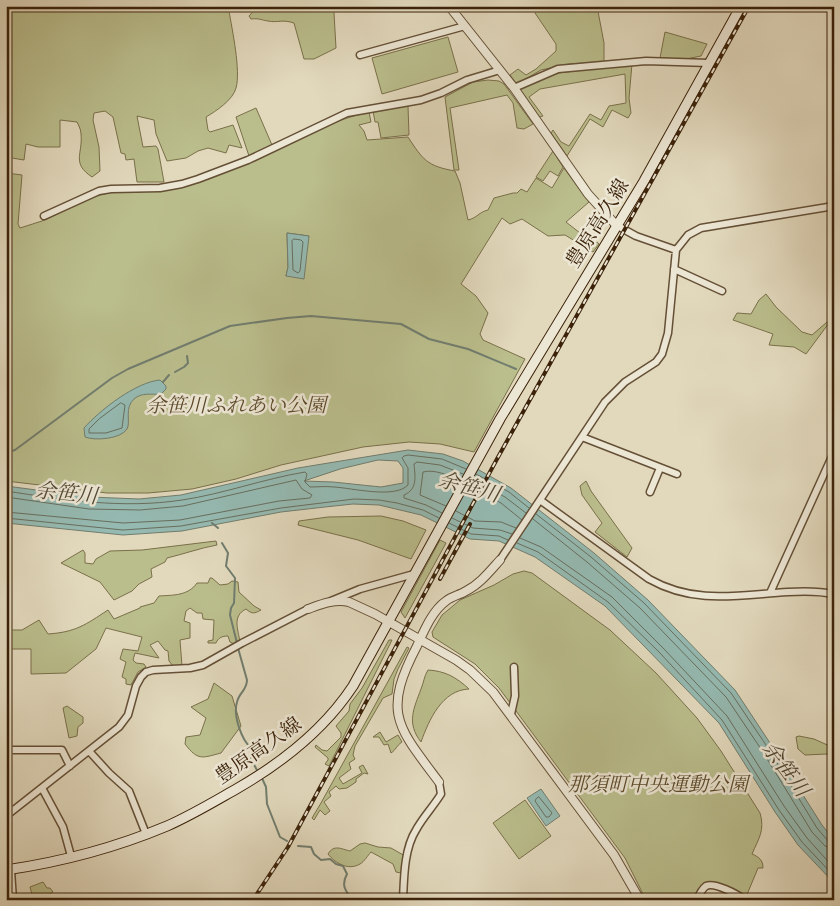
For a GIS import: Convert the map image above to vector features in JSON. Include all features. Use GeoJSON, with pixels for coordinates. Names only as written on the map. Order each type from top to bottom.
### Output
{"type":"FeatureCollection","features":[{"type":"Feature","properties":{"kind":"main road","name":"豊原高久線"},"geometry":{"type":"LineString","coordinates":[[9,870],[71,856],[146,834],[188,816],[258,776],[308,738],[331,716],[346,697],[520,384],[644,182],[741,6]]}},
{"type":"Feature","properties":{"kind":"street"},"geometry":{"type":"LineString","coordinates":[[449,6],[514,88],[588,194],[616,225],[636,236],[676,250]]}},
{"type":"Feature","properties":{"kind":"street"},"geometry":{"type":"LineString","coordinates":[[360,56],[465,26]]}},
{"type":"Feature","properties":{"kind":"street"},"geometry":{"type":"LineString","coordinates":[[514,88],[558,69],[646,61],[709,63]]}},
{"type":"Feature","properties":{"kind":"street"},"geometry":{"type":"LineString","coordinates":[[44,216],[99,191],[160,188],[198,179],[248,160],[347,113],[421,100],[441,93],[467,80],[500,70]]}},
{"type":"Feature","properties":{"kind":"street"},"geometry":{"type":"LineString","coordinates":[[404,900],[404,876],[410,842],[415,831],[441,794],[439,782],[407,739],[398,719],[397,698],[401,680],[420,639],[436,612],[445,602],[477,584],[500,560],[615,391],[625,382],[656,362],[662,354],[668,332],[676,250],[688,235],[701,228],[834,206]]}},
{"type":"Feature","properties":{"kind":"street"},"geometry":{"type":"LineString","coordinates":[[674,269],[722,291]]}},
{"type":"Feature","properties":{"kind":"street"},"geometry":{"type":"LineString","coordinates":[[582,437],[677,474]]}},
{"type":"Feature","properties":{"kind":"street"},"geometry":{"type":"LineString","coordinates":[[770,593],[834,452]]}},
{"type":"Feature","properties":{"kind":"street"},"geometry":{"type":"LineString","coordinates":[[650,492],[660,468]]}},
{"type":"Feature","properties":{"kind":"street"},"geometry":{"type":"LineString","coordinates":[[540,500],[664,587],[687,594],[712,597],[806,591],[834,594]]}},
{"type":"Feature","properties":{"kind":"street"},"geometry":{"type":"LineString","coordinates":[[6,816],[124,721],[128,715],[136,686],[146,672],[203,665],[308,609],[360,589],[414,574]]}},
{"type":"Feature","properties":{"kind":"street"},"geometry":{"type":"LineString","coordinates":[[331,601],[349,602],[420,639],[470,670],[494,692],[614,855],[640,900]]}},
{"type":"Feature","properties":{"kind":"street"},"geometry":{"type":"LineString","coordinates":[[510,714],[515,696],[514,667]]}},
{"type":"Feature","properties":{"kind":"street"},"geometry":{"type":"LineString","coordinates":[[6,750],[62,750],[70,766]]}},
{"type":"Feature","properties":{"kind":"street"},"geometry":{"type":"LineString","coordinates":[[89,751],[130,792],[146,834]]}},
{"type":"Feature","properties":{"kind":"street"},"geometry":{"type":"LineString","coordinates":[[42,788],[63,827],[71,856]]}},
{"type":"Feature","properties":{"kind":"street"},"geometry":{"type":"LineString","coordinates":[[9,870],[13,900]]}},
{"type":"Feature","properties":{"kind":"street"},"geometry":{"type":"LineString","coordinates":[[697,900],[708,885],[716,886],[744,900]]}},
{"type":"Feature","properties":{"kind":"green space"},"geometry":{"type":"Polygon","coordinates":[[[6,6],[226,6],[229,11],[236,50],[236,88],[228,101],[206,117],[210,132],[233,125],[242,148],[229,145],[226,153],[208,148],[186,158],[167,161],[156,134],[154,120],[137,116],[143,147],[156,146],[158,149],[164,182],[137,182],[134,159],[126,160],[125,154],[121,153],[113,117],[105,111],[94,113],[93,120],[99,147],[100,171],[92,177],[80,163],[81,132],[77,122],[60,120],[60,147],[38,147],[26,144],[24,160],[6,157],[6,6]]]}},
{"type":"Feature","properties":{"kind":"green space"},"geometry":{"type":"Polygon","coordinates":[[[258,6],[336,6],[334,13],[336,48],[314,59],[304,59],[294,23],[251,19],[249,16],[258,6]]]}},
{"type":"Feature","properties":{"kind":"green space"},"geometry":{"type":"Polygon","coordinates":[[[543,6],[597,6],[604,43],[604,62],[569,64],[541,70],[517,84],[510,75],[518,69],[526,75],[536,69],[556,51],[556,44],[535,13],[543,6]]]}},
{"type":"Feature","properties":{"kind":"green space"},"geometry":{"type":"Polygon","coordinates":[[[665,32],[707,44],[701,56],[686,59],[660,58],[665,32]]]}},
{"type":"Feature","properties":{"kind":"green space"},"geometry":{"type":"Polygon","coordinates":[[[448,37],[458,72],[382,94],[372,58],[448,37]]]}},
{"type":"Feature","properties":{"kind":"green space"},"geometry":{"type":"Polygon","coordinates":[[[632,64],[629,98],[631,113],[628,118],[612,110],[603,127],[590,119],[567,156],[551,133],[553,130],[561,142],[569,146],[590,114],[601,120],[609,106],[626,103],[625,74],[540,89],[529,97],[543,116],[539,117],[519,88],[558,73],[632,64]]]}},
{"type":"Feature","properties":{"kind":"green space"},"geometry":{"type":"Polygon","coordinates":[[[499,81],[504,84],[533,124],[524,129],[517,128],[513,103],[507,95],[450,108],[459,170],[454,170],[445,97],[473,82],[499,81]]]}},
{"type":"Feature","properties":{"kind":"green space"},"geometry":{"type":"Polygon","coordinates":[[[408,106],[409,135],[381,138],[378,122],[375,122],[373,111],[408,106]]]}},
{"type":"Feature","properties":{"kind":"green space"},"geometry":{"type":"Polygon","coordinates":[[[256,108],[272,145],[249,156],[236,117],[256,108]]]}},
{"type":"Feature","properties":{"kind":"green space","name":"余笹川ふれあい公園"},"geometry":{"type":"Polygon","coordinates":[[[369,112],[371,122],[359,125],[364,131],[367,140],[408,137],[427,161],[438,167],[455,171],[460,183],[468,220],[488,210],[494,198],[517,193],[521,189],[527,192],[536,178],[552,188],[564,168],[589,202],[566,222],[594,244],[597,242],[599,244],[593,252],[565,235],[548,236],[522,219],[510,224],[502,218],[461,284],[476,296],[488,313],[480,334],[483,340],[525,359],[474,452],[440,444],[409,442],[363,447],[281,465],[236,479],[192,489],[148,493],[107,493],[6,481],[6,173],[22,175],[18,224],[20,228],[45,220],[96,196],[120,192],[168,190],[199,183],[328,125],[369,112]],[[287,233],[288,267],[286,276],[309,236],[287,233]]]}},
{"type":"Feature","properties":{"kind":"green space"},"geometry":{"type":"Polygon","coordinates":[[[553,151],[563,167],[558,176],[550,171],[543,181],[536,177],[553,151]]]}},
{"type":"Feature","properties":{"kind":"green space"},"geometry":{"type":"Polygon","coordinates":[[[766,294],[776,307],[802,332],[812,335],[827,322],[829,323],[806,354],[794,347],[769,345],[773,334],[733,320],[737,313],[751,314],[759,300],[766,294]]]}},
{"type":"Feature","properties":{"kind":"green space"},"geometry":{"type":"Polygon","coordinates":[[[586,481],[591,491],[632,548],[627,557],[595,532],[602,523],[582,495],[580,486],[586,481]]]}},
{"type":"Feature","properties":{"kind":"green space"},"geometry":{"type":"Polygon","coordinates":[[[381,516],[403,521],[426,530],[411,559],[358,540],[298,525],[299,521],[328,517],[381,516]]]}},
{"type":"Feature","properties":{"kind":"green space"},"geometry":{"type":"Polygon","coordinates":[[[440,540],[446,543],[405,618],[401,612],[440,540]]]}},
{"type":"Feature","properties":{"kind":"green space"},"geometry":{"type":"Polygon","coordinates":[[[216,541],[217,545],[167,558],[165,562],[151,569],[152,577],[139,584],[132,591],[114,600],[100,582],[61,563],[83,550],[85,553],[85,563],[93,564],[96,559],[110,551],[142,550],[216,541]]]}},
{"type":"Feature","properties":{"kind":"green space","name":"那須町中央運動公園"},"geometry":{"type":"Polygon","coordinates":[[[524,571],[532,573],[610,630],[656,673],[697,718],[721,751],[760,813],[762,824],[761,834],[752,854],[760,859],[763,868],[758,868],[746,897],[713,884],[695,900],[646,900],[625,858],[499,688],[475,664],[433,637],[432,632],[442,615],[460,600],[494,585],[513,574],[524,571]]]}},
{"type":"Feature","properties":{"kind":"green space"},"geometry":{"type":"Polygon","coordinates":[[[210,578],[220,585],[228,584],[232,581],[238,582],[239,592],[261,610],[253,613],[246,609],[239,615],[237,628],[240,642],[234,644],[230,642],[228,636],[220,638],[216,643],[208,643],[208,641],[213,640],[214,620],[203,619],[202,613],[197,613],[190,608],[186,611],[184,621],[190,623],[190,638],[180,640],[182,666],[173,666],[169,661],[168,651],[158,641],[150,645],[159,658],[135,653],[133,660],[136,663],[144,664],[146,667],[138,672],[131,685],[126,684],[126,679],[122,677],[126,662],[120,659],[123,649],[138,651],[142,637],[106,628],[96,649],[66,673],[31,674],[31,649],[12,649],[6,660],[6,630],[22,630],[39,620],[48,634],[66,632],[86,624],[108,610],[114,619],[154,603],[159,596],[185,593],[197,583],[208,583],[210,578]]]}},
{"type":"Feature","properties":{"kind":"green space"},"geometry":{"type":"Polygon","coordinates":[[[389,640],[392,640],[329,766],[325,764],[328,758],[315,747],[316,745],[322,750],[327,751],[341,737],[341,733],[336,726],[349,711],[350,704],[362,688],[389,640]]]}},
{"type":"Feature","properties":{"kind":"green space"},"geometry":{"type":"Polygon","coordinates":[[[407,647],[409,648],[394,679],[392,694],[383,698],[355,746],[353,755],[355,759],[349,763],[351,769],[339,778],[343,784],[362,773],[359,767],[363,765],[368,774],[364,773],[347,788],[339,789],[336,786],[329,792],[331,796],[324,802],[330,811],[325,815],[320,810],[314,820],[312,818],[407,647]]]}},
{"type":"Feature","properties":{"kind":"green space"},"geometry":{"type":"Polygon","coordinates":[[[428,670],[450,675],[469,689],[460,691],[444,700],[428,725],[421,742],[416,735],[413,716],[428,670]]]}},
{"type":"Feature","properties":{"kind":"green space"},"geometry":{"type":"Polygon","coordinates":[[[214,683],[232,696],[241,726],[221,753],[201,757],[193,753],[185,744],[186,737],[200,735],[206,718],[191,707],[208,699],[214,683]]]}},
{"type":"Feature","properties":{"kind":"green space"},"geometry":{"type":"Polygon","coordinates":[[[67,706],[83,717],[83,723],[78,727],[77,736],[69,738],[63,708],[67,706]]]}},
{"type":"Feature","properties":{"kind":"green space"},"geometry":{"type":"Polygon","coordinates":[[[380,732],[386,742],[398,735],[402,742],[391,753],[388,744],[384,745],[379,737],[373,737],[380,732]]]}},
{"type":"Feature","properties":{"kind":"green space"},"geometry":{"type":"Polygon","coordinates":[[[796,737],[814,739],[834,748],[834,757],[827,754],[805,755],[798,749],[796,737]]]}},
{"type":"Feature","properties":{"kind":"green space"},"geometry":{"type":"Polygon","coordinates":[[[525,800],[551,836],[519,859],[493,823],[525,800]]]}},
{"type":"Feature","properties":{"kind":"green space"},"geometry":{"type":"Polygon","coordinates":[[[365,843],[391,848],[405,856],[401,873],[396,872],[393,864],[371,852],[361,863],[351,867],[338,863],[328,854],[335,848],[350,851],[365,843]]]}},
{"type":"Feature","properties":{"kind":"green space"},"geometry":{"type":"Polygon","coordinates":[[[43,882],[53,892],[48,895],[49,900],[37,900],[33,898],[30,887],[43,882]]]}},
{"type":"Feature","properties":{"kind":"water"},"geometry":{"type":"Polygon","coordinates":[[[287,233],[309,236],[304,279],[286,276],[288,267],[287,233]]]}},
{"type":"Feature","properties":{"kind":"water"},"geometry":{"type":"Polygon","coordinates":[[[160,380],[166,386],[166,389],[161,394],[140,395],[131,403],[128,411],[128,426],[124,432],[108,438],[95,439],[85,437],[84,428],[109,405],[140,386],[160,380]]]}},
{"type":"Feature","properties":{"kind":"water","name":"余笹川"},"geometry":{"type":"Polygon","coordinates":[[[408,450],[443,454],[463,461],[511,488],[594,553],[648,600],[735,690],[822,825],[834,840],[834,883],[798,845],[719,723],[605,606],[535,557],[499,541],[470,539],[421,515],[379,505],[353,504],[281,512],[182,531],[123,535],[6,523],[6,486],[90,497],[139,499],[181,495],[298,468],[408,450]],[[378,460],[340,469],[304,481],[381,487],[403,483],[403,468],[398,461],[378,460]]]}},
{"type":"Feature","properties":{"kind":"water"},"geometry":{"type":"Polygon","coordinates":[[[541,789],[560,816],[546,826],[527,798],[541,789]]]}},
{"type":"Feature","properties":{"kind":"waterway"},"geometry":{"type":"LineString","coordinates":[[6,453],[15,450],[112,378],[128,369],[230,326],[311,316],[401,324],[429,339],[468,349],[516,369]]}},
{"type":"Feature","properties":{"kind":"waterway"},"geometry":{"type":"LineString","coordinates":[[175,372],[188,363],[187,356]]}},
{"type":"Feature","properties":{"kind":"waterway"},"geometry":{"type":"LineString","coordinates":[[163,382],[169,375]]}},
{"type":"Feature","properties":{"kind":"waterway"},"geometry":{"type":"LineString","coordinates":[[212,523],[218,528]]}},
{"type":"Feature","properties":{"kind":"waterway"},"geometry":{"type":"LineString","coordinates":[[222,543],[228,553],[226,566],[235,578],[234,603],[230,615],[237,643]]}},
{"type":"Feature","properties":{"kind":"waterway"},"geometry":{"type":"LineString","coordinates":[[238,648],[247,680],[246,686],[237,702],[237,720],[244,739],[251,748],[251,759],[258,772]]}},
{"type":"Feature","properties":{"kind":"waterway"},"geometry":{"type":"LineString","coordinates":[[261,776],[266,787],[267,804],[280,837],[287,841]]}},
{"type":"Feature","properties":{"kind":"waterway"},"geometry":{"type":"LineString","coordinates":[[298,846],[311,847],[314,854],[321,860],[330,859],[336,864],[343,866],[347,874],[344,881],[345,887],[352,900]]}},
{"type":"Feature","properties":{"kind":"railway"},"geometry":{"type":"LineString","coordinates":[[253,900],[288,847],[497,459],[749,6]]}},
{"type":"Feature","properties":{"kind":"railway"},"geometry":{"type":"LineString","coordinates":[[440,579],[470,524]]}}]}
